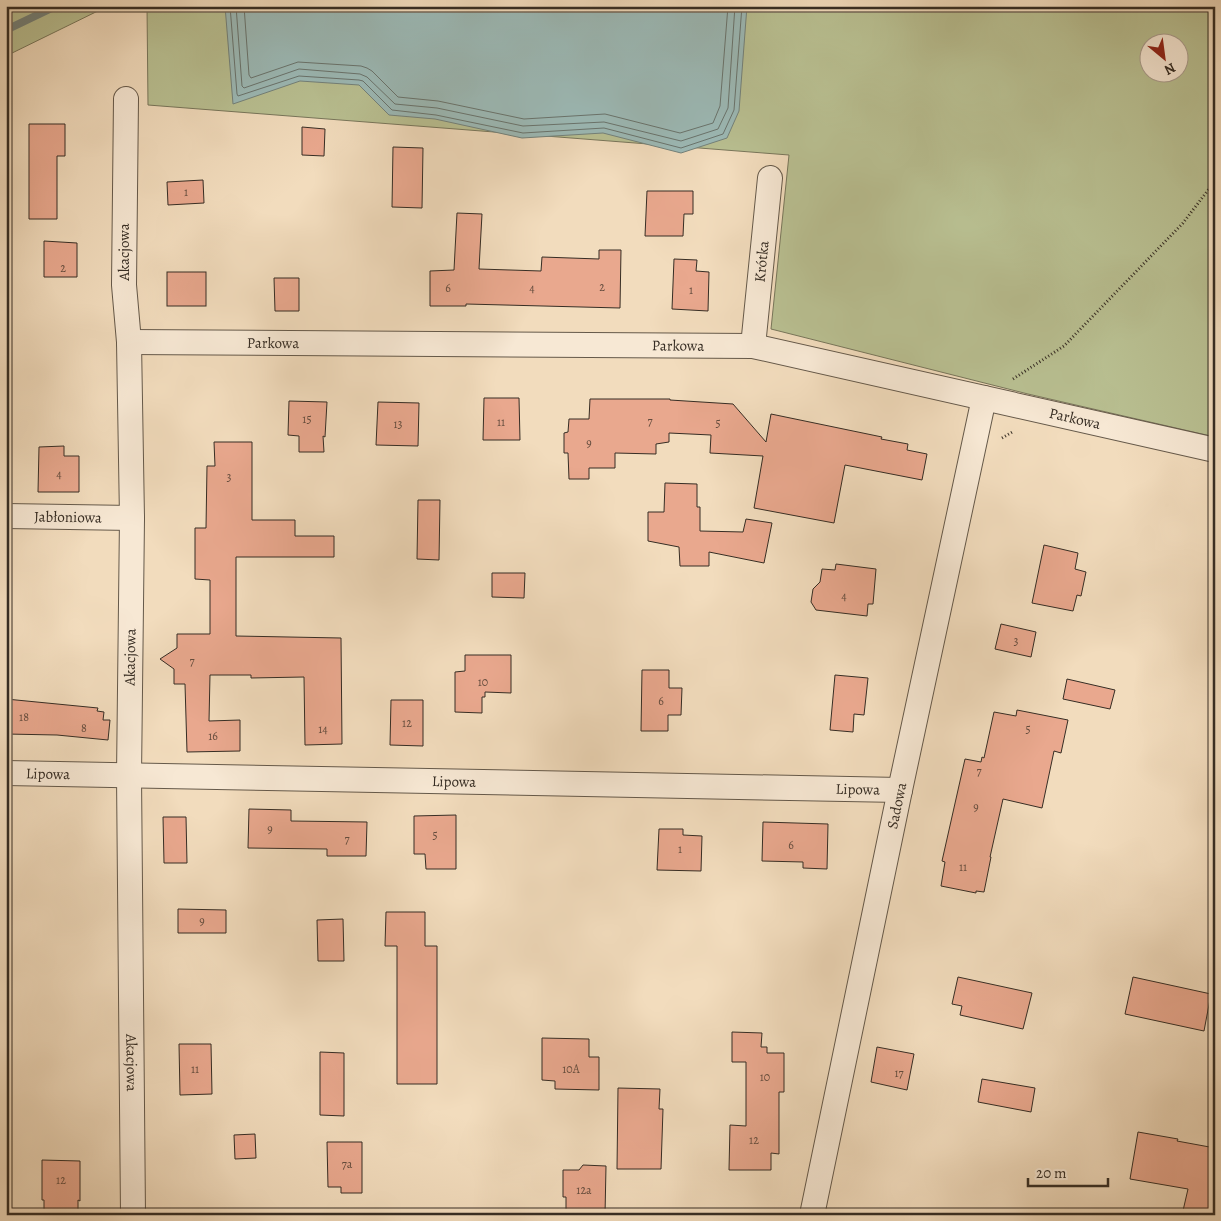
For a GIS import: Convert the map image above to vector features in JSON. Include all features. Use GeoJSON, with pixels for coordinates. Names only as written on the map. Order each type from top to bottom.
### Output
{"type":"FeatureCollection","features":[{"type":"Feature","properties":{"kind":"street","name":"Akacjowa"},"geometry":{"type":"LineString","coordinates":[[126,99],[124,285],[129,342],[132,518],[129,776],[133,1215]]}},
{"type":"Feature","properties":{"kind":"street","name":"Krótka"},"geometry":{"type":"LineString","coordinates":[[753,346],[770,178]]}},
{"type":"Feature","properties":{"kind":"street","name":"Parkowa"},"geometry":{"type":"LineString","coordinates":[[129,342],[753,346],[1215,450]]}},
{"type":"Feature","properties":{"kind":"street","name":"Sadowa"},"geometry":{"type":"LineString","coordinates":[[812,1215],[984,398]]}},
{"type":"Feature","properties":{"kind":"street","name":"Jabłoniowa"},"geometry":{"type":"LineString","coordinates":[[6,516],[132,518]]}},
{"type":"Feature","properties":{"kind":"street","name":"Lipowa"},"geometry":{"type":"LineString","coordinates":[[6,773],[900,790]]}},
{"type":"Feature","properties":{"kind":"path"},"geometry":{"type":"LineString","coordinates":[[984,398],[1064,346],[1183,223],[1215,181]]}},
{"type":"Feature","properties":{"kind":"green space"},"geometry":{"type":"Polygon","coordinates":[[[6,6],[108,6],[6,56],[6,6]]]}},
{"type":"Feature","properties":{"kind":"green space"},"geometry":{"type":"Polygon","coordinates":[[[147,6],[1215,6],[1215,437],[1028,394],[771,329],[789,155],[148,105],[147,6]]]}},
{"type":"Feature","properties":{"kind":"water"},"geometry":{"type":"Polygon","coordinates":[[[225,6],[747,6],[739,111],[727,138],[681,153],[603,133],[522,138],[435,119],[389,115],[359,85],[300,81],[233,104],[225,6]]]}},
{"type":"Feature","properties":{"kind":"building"},"geometry":{"type":"Polygon","coordinates":[[[29,124],[65,124],[65,156],[57,156],[57,219],[29,219],[29,124]]]}},
{"type":"Feature","properties":{"kind":"building"},"geometry":{"type":"Polygon","coordinates":[[[302,127],[325,129],[324,156],[302,155],[302,127]]]}},
{"type":"Feature","properties":{"kind":"building"},"geometry":{"type":"Polygon","coordinates":[[[393,147],[423,148],[422,208],[392,207],[393,147]]]}},
{"type":"Feature","properties":{"kind":"building"},"geometry":{"type":"Polygon","coordinates":[[[203,180],[204,203],[168,205],[167,182],[203,180]]]}},
{"type":"Feature","properties":{"kind":"building"},"geometry":{"type":"Polygon","coordinates":[[[647,191],[693,191],[693,214],[684,214],[683,236],[645,236],[647,191]]]}},
{"type":"Feature","properties":{"kind":"building"},"geometry":{"type":"Polygon","coordinates":[[[457,213],[482,214],[479,269],[541,271],[542,257],[599,259],[599,250],[621,250],[620,308],[466,304],[466,306],[430,306],[430,271],[454,270],[457,213]]]}},
{"type":"Feature","properties":{"kind":"building"},"geometry":{"type":"Polygon","coordinates":[[[44,241],[77,243],[77,277],[44,277],[44,241]]]}},
{"type":"Feature","properties":{"kind":"building"},"geometry":{"type":"Polygon","coordinates":[[[674,259],[697,260],[696,271],[709,272],[708,311],[672,309],[674,259]]]}},
{"type":"Feature","properties":{"kind":"building"},"geometry":{"type":"Polygon","coordinates":[[[167,272],[206,272],[206,306],[167,306],[167,272]]]}},
{"type":"Feature","properties":{"kind":"building"},"geometry":{"type":"Polygon","coordinates":[[[274,278],[299,278],[299,311],[275,311],[274,278]]]}},
{"type":"Feature","properties":{"kind":"building"},"geometry":{"type":"Polygon","coordinates":[[[484,398],[519,398],[520,440],[483,440],[484,398]]]}},
{"type":"Feature","properties":{"kind":"building"},"geometry":{"type":"Polygon","coordinates":[[[590,399],[670,399],[733,404],[766,442],[771,414],[882,437],[881,439],[908,444],[907,450],[927,454],[922,480],[845,465],[834,523],[754,508],[763,456],[710,453],[711,435],[669,433],[669,442],[656,444],[656,454],[615,453],[615,468],[589,468],[589,479],[569,479],[568,453],[564,453],[564,433],[568,432],[569,419],[589,419],[590,399]]]}},
{"type":"Feature","properties":{"kind":"building"},"geometry":{"type":"Polygon","coordinates":[[[289,401],[327,402],[325,437],[323,436],[324,452],[299,452],[299,436],[288,435],[289,401]]]}},
{"type":"Feature","properties":{"kind":"building"},"geometry":{"type":"Polygon","coordinates":[[[378,402],[419,403],[418,446],[376,445],[378,402]]]}},
{"type":"Feature","properties":{"kind":"building"},"geometry":{"type":"Polygon","coordinates":[[[214,442],[252,442],[252,520],[295,520],[295,536],[334,536],[334,557],[236,557],[236,636],[341,638],[342,744],[305,745],[304,677],[251,678],[251,675],[210,675],[209,721],[240,720],[240,751],[187,752],[185,684],[174,684],[174,669],[160,659],[177,648],[177,634],[210,634],[210,580],[195,579],[195,528],[206,528],[207,466],[215,466],[214,442]]]}},
{"type":"Feature","properties":{"kind":"building"},"geometry":{"type":"Polygon","coordinates":[[[64,446],[64,456],[79,456],[79,492],[38,492],[39,447],[64,446]]]}},
{"type":"Feature","properties":{"kind":"building"},"geometry":{"type":"Polygon","coordinates":[[[665,483],[697,484],[697,507],[700,507],[700,531],[743,532],[746,519],[772,523],[764,563],[709,552],[709,566],[680,566],[679,547],[648,541],[648,512],[664,512],[665,483]]]}},
{"type":"Feature","properties":{"kind":"building"},"geometry":{"type":"Polygon","coordinates":[[[418,500],[440,500],[439,560],[417,559],[418,500]]]}},
{"type":"Feature","properties":{"kind":"building"},"geometry":{"type":"Polygon","coordinates":[[[1044,545],[1078,553],[1075,569],[1086,572],[1081,596],[1077,595],[1073,611],[1032,603],[1044,545]]]}},
{"type":"Feature","properties":{"kind":"building"},"geometry":{"type":"Polygon","coordinates":[[[836,564],[876,569],[873,604],[868,604],[867,616],[816,610],[811,602],[813,589],[820,582],[822,569],[835,570],[836,564]]]}},
{"type":"Feature","properties":{"kind":"building"},"geometry":{"type":"Polygon","coordinates":[[[492,573],[525,573],[524,598],[492,597],[492,573]]]}},
{"type":"Feature","properties":{"kind":"building"},"geometry":{"type":"Polygon","coordinates":[[[1001,624],[1036,632],[1031,657],[995,649],[1001,624]]]}},
{"type":"Feature","properties":{"kind":"building"},"geometry":{"type":"Polygon","coordinates":[[[465,655],[511,655],[511,693],[485,692],[485,697],[482,697],[482,713],[455,712],[455,672],[465,671],[465,655]]]}},
{"type":"Feature","properties":{"kind":"building"},"geometry":{"type":"Polygon","coordinates":[[[642,670],[669,670],[669,688],[682,688],[681,715],[668,715],[668,731],[641,731],[642,670]]]}},
{"type":"Feature","properties":{"kind":"building"},"geometry":{"type":"Polygon","coordinates":[[[835,675],[868,678],[864,715],[854,714],[853,732],[830,730],[835,675]]]}},
{"type":"Feature","properties":{"kind":"building"},"geometry":{"type":"Polygon","coordinates":[[[1067,679],[1115,690],[1110,709],[1063,699],[1067,679]]]}},
{"type":"Feature","properties":{"kind":"building"},"geometry":{"type":"Polygon","coordinates":[[[6,699],[98,708],[97,711],[104,712],[103,720],[110,720],[108,740],[57,735],[6,734],[6,699]]]}},
{"type":"Feature","properties":{"kind":"building"},"geometry":{"type":"Polygon","coordinates":[[[391,700],[423,700],[423,746],[390,745],[391,700]]]}},
{"type":"Feature","properties":{"kind":"building"},"geometry":{"type":"Polygon","coordinates":[[[1017,710],[1068,720],[1061,753],[1054,751],[1042,808],[1003,799],[984,892],[976,891],[976,893],[941,886],[945,862],[942,861],[965,759],[981,762],[982,757],[984,758],[994,712],[1016,716],[1017,710]]]}},
{"type":"Feature","properties":{"kind":"building"},"geometry":{"type":"Polygon","coordinates":[[[249,809],[291,810],[291,821],[367,822],[366,856],[327,856],[327,849],[248,848],[249,809]]]}},
{"type":"Feature","properties":{"kind":"building"},"geometry":{"type":"Polygon","coordinates":[[[456,815],[456,869],[426,869],[425,854],[414,854],[414,816],[456,815]]]}},
{"type":"Feature","properties":{"kind":"building"},"geometry":{"type":"Polygon","coordinates":[[[163,817],[186,817],[187,863],[164,863],[163,817]]]}},
{"type":"Feature","properties":{"kind":"building"},"geometry":{"type":"Polygon","coordinates":[[[763,822],[828,824],[827,869],[803,868],[803,862],[762,861],[763,822]]]}},
{"type":"Feature","properties":{"kind":"building"},"geometry":{"type":"Polygon","coordinates":[[[659,829],[683,829],[683,835],[702,836],[701,871],[657,870],[659,829]]]}},
{"type":"Feature","properties":{"kind":"building"},"geometry":{"type":"Polygon","coordinates":[[[178,909],[226,910],[226,933],[178,933],[178,909]]]}},
{"type":"Feature","properties":{"kind":"building"},"geometry":{"type":"Polygon","coordinates":[[[386,912],[425,912],[425,946],[437,946],[437,1084],[397,1084],[397,946],[385,946],[386,912]]]}},
{"type":"Feature","properties":{"kind":"building"},"geometry":{"type":"Polygon","coordinates":[[[343,919],[344,961],[318,961],[317,920],[343,919]]]}},
{"type":"Feature","properties":{"kind":"building"},"geometry":{"type":"Polygon","coordinates":[[[958,977],[1032,993],[1023,1029],[960,1015],[962,1006],[952,1004],[958,977]]]}},
{"type":"Feature","properties":{"kind":"building"},"geometry":{"type":"Polygon","coordinates":[[[1133,977],[1211,994],[1204,1031],[1125,1014],[1133,977]]]}},
{"type":"Feature","properties":{"kind":"building"},"geometry":{"type":"Polygon","coordinates":[[[732,1032],[762,1033],[761,1047],[767,1047],[767,1053],[784,1053],[784,1092],[779,1092],[779,1154],[771,1153],[771,1170],[729,1170],[730,1125],[746,1126],[746,1062],[732,1062],[732,1032]]]}},
{"type":"Feature","properties":{"kind":"building"},"geometry":{"type":"Polygon","coordinates":[[[542,1038],[589,1039],[589,1057],[599,1057],[599,1090],[555,1089],[555,1081],[542,1080],[542,1038]]]}},
{"type":"Feature","properties":{"kind":"building"},"geometry":{"type":"Polygon","coordinates":[[[179,1044],[211,1044],[212,1094],[180,1095],[179,1044]]]}},
{"type":"Feature","properties":{"kind":"building"},"geometry":{"type":"Polygon","coordinates":[[[877,1047],[914,1054],[907,1090],[871,1082],[877,1047]]]}},
{"type":"Feature","properties":{"kind":"building"},"geometry":{"type":"Polygon","coordinates":[[[320,1052],[344,1053],[344,1116],[320,1115],[320,1052]]]}},
{"type":"Feature","properties":{"kind":"building"},"geometry":{"type":"Polygon","coordinates":[[[982,1079],[1035,1088],[1031,1112],[978,1102],[982,1079]]]}},
{"type":"Feature","properties":{"kind":"building"},"geometry":{"type":"Polygon","coordinates":[[[618,1088],[660,1089],[659,1109],[663,1109],[661,1169],[617,1169],[618,1088]]]}},
{"type":"Feature","properties":{"kind":"building"},"geometry":{"type":"Polygon","coordinates":[[[1138,1132],[1215,1148],[1215,1204],[1213,1215],[1182,1215],[1188,1189],[1130,1179],[1138,1132]]]}},
{"type":"Feature","properties":{"kind":"building"},"geometry":{"type":"Polygon","coordinates":[[[255,1134],[256,1158],[235,1159],[234,1135],[255,1134]]]}},
{"type":"Feature","properties":{"kind":"building"},"geometry":{"type":"Polygon","coordinates":[[[327,1142],[362,1142],[362,1193],[341,1193],[341,1187],[328,1187],[327,1142]]]}},
{"type":"Feature","properties":{"kind":"building"},"geometry":{"type":"Polygon","coordinates":[[[42,1160],[80,1161],[80,1201],[78,1200],[78,1214],[44,1213],[44,1200],[42,1200],[42,1160]]]}},
{"type":"Feature","properties":{"kind":"building"},"geometry":{"type":"Polygon","coordinates":[[[583,1165],[606,1166],[605,1215],[566,1214],[566,1197],[563,1197],[563,1170],[579,1170],[583,1165]]]}},
{"type":"Feature","properties":{"kind":"waterway"},"geometry":{"type":"LineString","coordinates":[[6,30],[56,6]]}}]}
